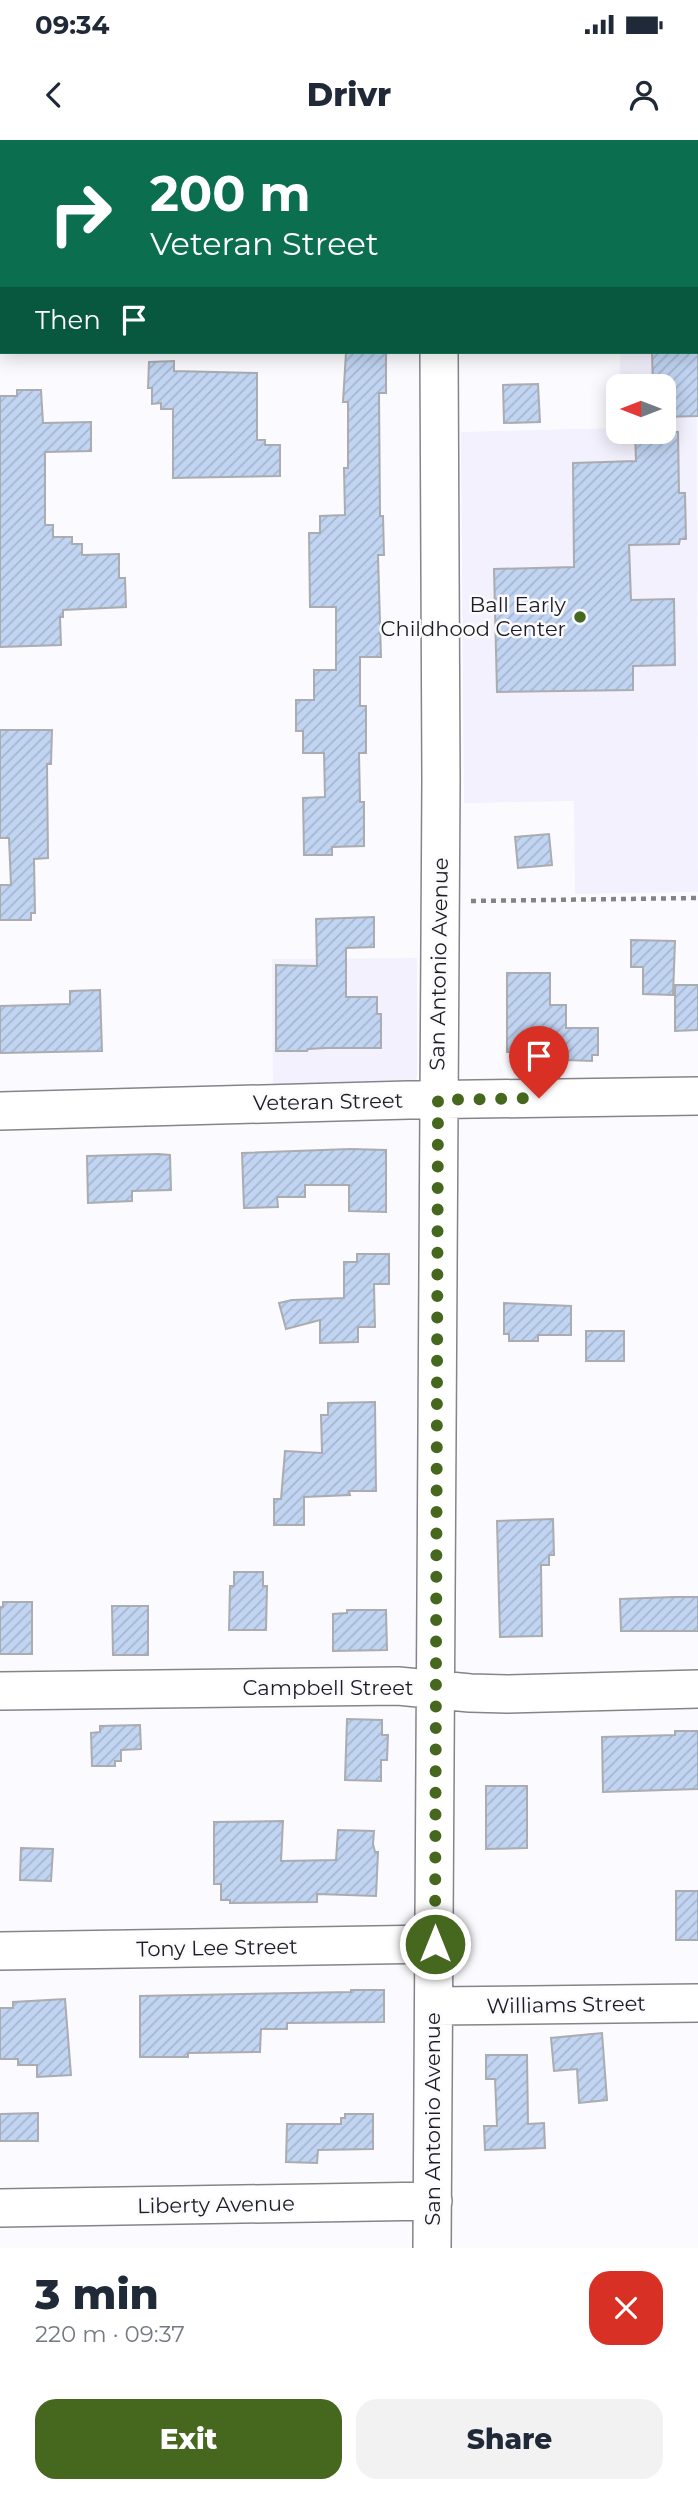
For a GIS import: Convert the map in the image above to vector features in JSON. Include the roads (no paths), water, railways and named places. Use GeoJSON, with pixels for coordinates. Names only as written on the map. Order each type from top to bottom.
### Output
{"type":"FeatureCollection","features":[{"type":"Feature","properties":{"kind":"street","name":"San Antonio Avenue"},"geometry":{"type":"LineString","coordinates":[[432,2248],[442,551],[439,354]]}},
{"type":"Feature","properties":{"kind":"street","name":"Veteran Street"},"geometry":{"type":"LineString","coordinates":[[0,1111],[698,1096]]}},
{"type":"Feature","properties":{"kind":"street","name":"Campbell Street"},"geometry":{"type":"LineString","coordinates":[[0,1691],[398,1686],[507,1694],[698,1689]]}},
{"type":"Feature","properties":{"kind":"street","name":"Tony Lee Street"},"geometry":{"type":"LineString","coordinates":[[0,1951],[435,1944]]}},
{"type":"Feature","properties":{"kind":"street","name":"Williams Street"},"geometry":{"type":"LineString","coordinates":[[434,2006],[698,2003]]}},
{"type":"Feature","properties":{"kind":"street","name":"Liberty Avenue"},"geometry":{"type":"LineString","coordinates":[[0,2208],[433,2201]]}},
{"type":"Feature","properties":{"kind":"place","name":"Ball Early Childhood Center"},"geometry":{"type":"Point","coordinates":[580,617]}}]}
